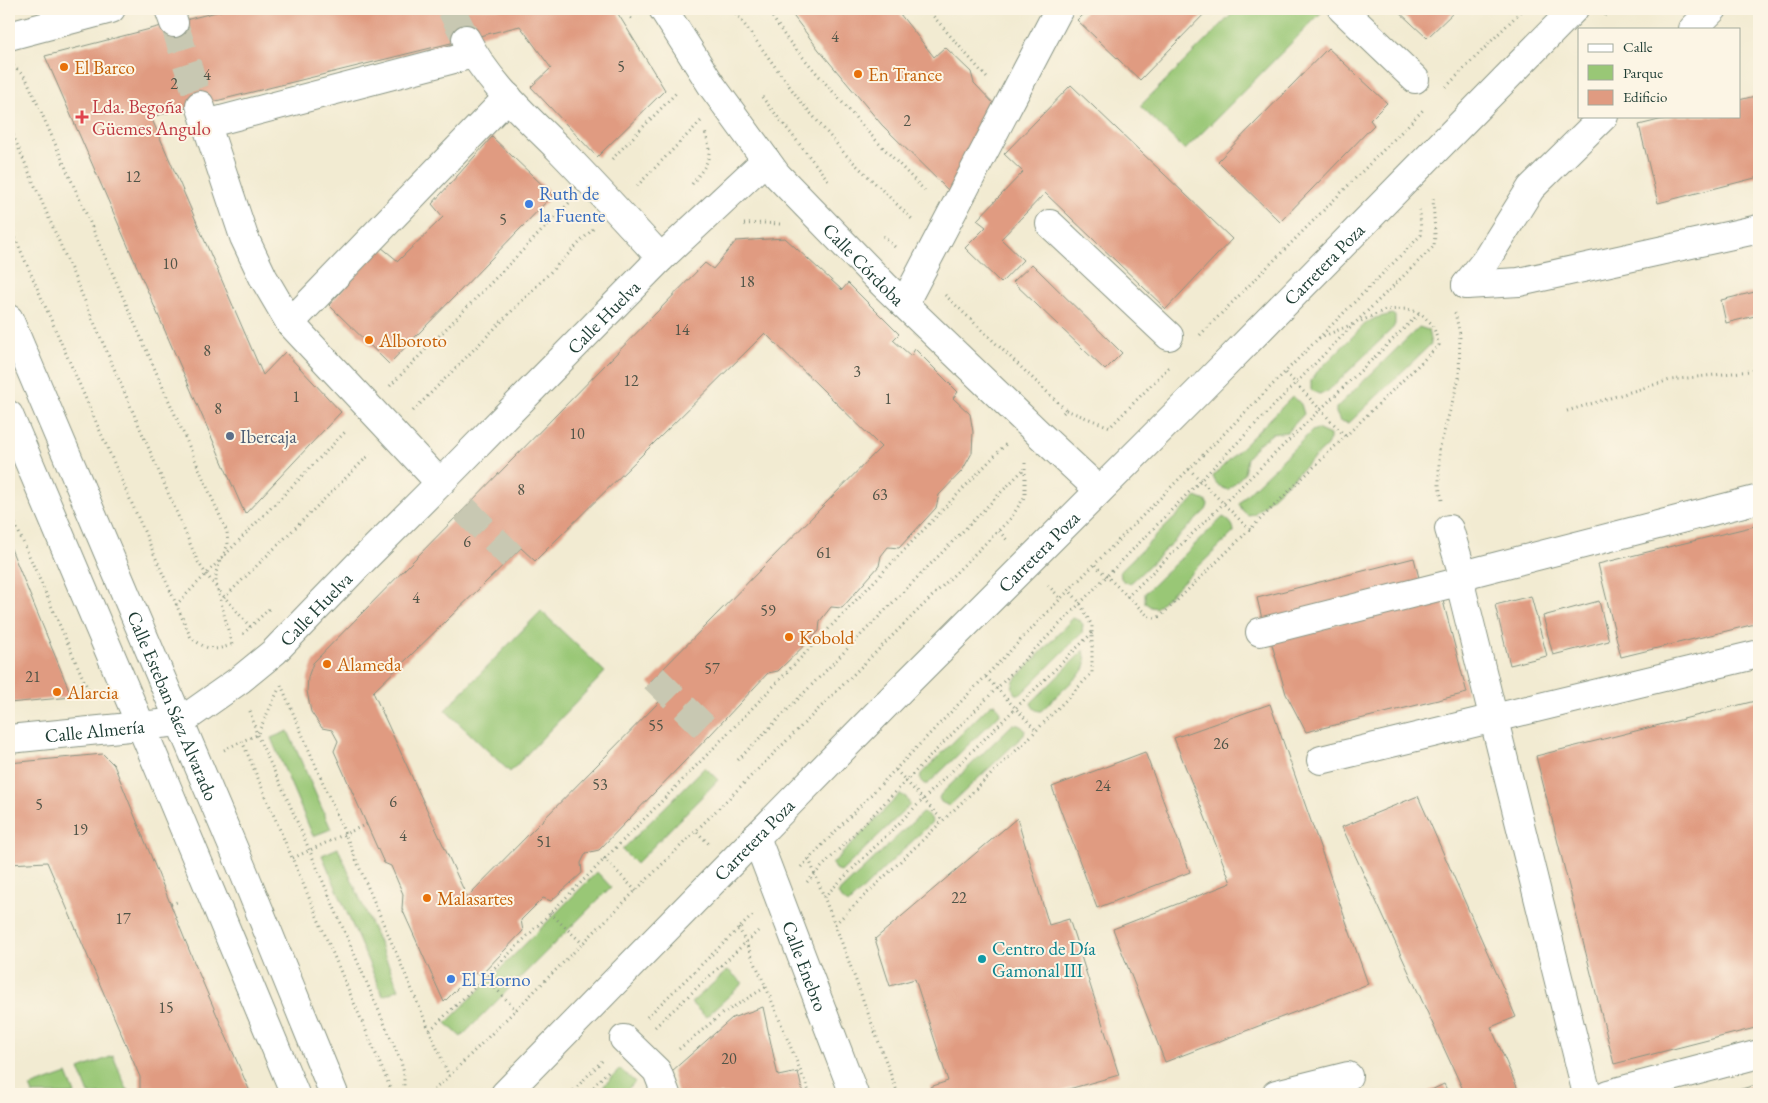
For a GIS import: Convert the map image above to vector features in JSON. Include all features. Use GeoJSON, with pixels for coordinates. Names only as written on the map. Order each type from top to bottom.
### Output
{"type":"FeatureCollection","features":[{"type":"Feature","properties":{"kind":"street"},"geometry":{"type":"LineString","coordinates":[[9,36],[112,9]]}},
{"type":"Feature","properties":{"kind":"street","name":"Calle Córdoba"},"geometry":{"type":"LineString","coordinates":[[663,9],[712,86],[777,175],[904,304],[1099,490]]}},
{"type":"Feature","properties":{"kind":"street"},"geometry":{"type":"LineString","coordinates":[[904,304],[1059,9]]}},
{"type":"Feature","properties":{"kind":"street"},"geometry":{"type":"LineString","coordinates":[[1342,9],[1415,79]]}},
{"type":"Feature","properties":{"kind":"street","name":"Carretera Poza"},"geometry":{"type":"LineString","coordinates":[[505,1094],[756,837],[1574,9]]}},
{"type":"Feature","properties":{"kind":"street"},"geometry":{"type":"LineString","coordinates":[[1693,28],[1713,9]]}},
{"type":"Feature","properties":{"kind":"street"},"geometry":{"type":"LineString","coordinates":[[440,483],[290,323],[263,277],[244,237],[203,114],[469,47],[508,97],[662,258]]}},
{"type":"Feature","properties":{"kind":"street"},"geometry":{"type":"LineString","coordinates":[[290,323],[508,97]]}},
{"type":"Feature","properties":{"kind":"street"},"geometry":{"type":"LineString","coordinates":[[1602,118],[1531,188],[1486,260],[1466,285],[1519,282],[1759,229]]}},
{"type":"Feature","properties":{"kind":"street","name":"Calle Huelva"},"geometry":{"type":"LineString","coordinates":[[180,722],[241,679],[274,652],[662,258],[766,160]]}},
{"type":"Feature","properties":{"kind":"street"},"geometry":{"type":"LineString","coordinates":[[1050,224],[1169,336]]}},
{"type":"Feature","properties":{"kind":"street","name":"Calle Esteban Sáez Alvarado"},"geometry":{"type":"LineString","coordinates":[[9,319],[244,872],[334,1094]]}},
{"type":"Feature","properties":{"kind":"street","name":"Calle Esteban Sáez Alvarado"},"geometry":{"type":"LineString","coordinates":[[9,415],[295,1094]]}},
{"type":"Feature","properties":{"kind":"street"},"geometry":{"type":"LineString","coordinates":[[1260,632],[1759,499]]}},
{"type":"Feature","properties":{"kind":"street"},"geometry":{"type":"LineString","coordinates":[[1449,529],[1462,578],[1462,591],[1493,718],[1587,1094]]}},
{"type":"Feature","properties":{"kind":"street"},"geometry":{"type":"LineString","coordinates":[[1321,760],[1759,654]]}},
{"type":"Feature","properties":{"kind":"street","name":"Calle Almería"},"geometry":{"type":"LineString","coordinates":[[9,739],[180,722]]}},
{"type":"Feature","properties":{"kind":"street","name":"Calle Enebro"},"geometry":{"type":"LineString","coordinates":[[756,837],[854,1094]]}},
{"type":"Feature","properties":{"kind":"street"},"geometry":{"type":"LineString","coordinates":[[628,1044],[657,1071],[666,1094]]}},
{"type":"Feature","properties":{"kind":"street"},"geometry":{"type":"LineString","coordinates":[[1608,1094],[1759,1054]]}},
{"type":"Feature","properties":{"kind":"street"},"geometry":{"type":"LineString","coordinates":[[1276,1094],[1348,1076]]}},
{"type":"Feature","properties":{"kind":"path"},"geometry":{"type":"LineString","coordinates":[[733,9],[798,98],[845,154],[937,242]]}},
{"type":"Feature","properties":{"kind":"path"},"geometry":{"type":"LineString","coordinates":[[767,9],[786,39],[861,125],[950,217]]}},
{"type":"Feature","properties":{"kind":"path"},"geometry":{"type":"LineString","coordinates":[[927,9],[1009,104]]}},
{"type":"Feature","properties":{"kind":"path"},"geometry":{"type":"LineString","coordinates":[[1441,91],[1523,9]]}},
{"type":"Feature","properties":{"kind":"path"},"geometry":{"type":"LineString","coordinates":[[9,59],[12,65],[26,78],[227,532],[228,544],[216,572],[231,644]]}},
{"type":"Feature","properties":{"kind":"path"},"geometry":{"type":"LineString","coordinates":[[176,605],[678,91]]}},
{"type":"Feature","properties":{"kind":"path"},"geometry":{"type":"LineString","coordinates":[[1198,337],[1429,104]]}},
{"type":"Feature","properties":{"kind":"path"},"geometry":{"type":"LineString","coordinates":[[224,598],[701,121]]}},
{"type":"Feature","properties":{"kind":"path"},"geometry":{"type":"LineString","coordinates":[[9,126],[198,562],[224,598],[250,628]]}},
{"type":"Feature","properties":{"kind":"path"},"geometry":{"type":"LineString","coordinates":[[587,1094],[628,1044],[739,928],[814,874],[1355,323],[1434,246],[1436,235],[1434,191]]}},
{"type":"Feature","properties":{"kind":"path"},"geometry":{"type":"LineString","coordinates":[[898,1094],[835,924],[808,860],[1069,590],[1421,235],[1420,205]]}},
{"type":"Feature","properties":{"kind":"path"},"geometry":{"type":"LineString","coordinates":[[738,226],[763,223],[780,224],[789,228]]}},
{"type":"Feature","properties":{"kind":"path"},"geometry":{"type":"LineString","coordinates":[[1095,565],[1149,617],[1161,616],[1439,345],[1434,325],[1420,313],[1407,309],[1385,310],[1318,338]]}},
{"type":"Feature","properties":{"kind":"path"},"geometry":{"type":"LineString","coordinates":[[1449,529],[1439,486],[1439,450],[1459,378],[1460,334],[1454,309]]}},
{"type":"Feature","properties":{"kind":"path"},"geometry":{"type":"LineString","coordinates":[[1127,597],[1420,313]]}},
{"type":"Feature","properties":{"kind":"path"},"geometry":{"type":"LineString","coordinates":[[1066,410],[1110,427],[1171,365]]}},
{"type":"Feature","properties":{"kind":"path"},"geometry":{"type":"LineString","coordinates":[[1566,411],[1670,380],[1759,370]]}},
{"type":"Feature","properties":{"kind":"path"},"geometry":{"type":"LineString","coordinates":[[1286,373],[1346,437]]}},
{"type":"Feature","properties":{"kind":"path"},"geometry":{"type":"LineString","coordinates":[[430,1030],[485,978],[604,858],[1006,443]]}},
{"type":"Feature","properties":{"kind":"path"},"geometry":{"type":"LineString","coordinates":[[430,1094],[1011,518],[1025,496],[1025,461]]}},
{"type":"Feature","properties":{"kind":"path"},"geometry":{"type":"LineString","coordinates":[[738,760],[1025,468]]}},
{"type":"Feature","properties":{"kind":"path"},"geometry":{"type":"LineString","coordinates":[[1190,469],[1250,530]]}},
{"type":"Feature","properties":{"kind":"path"},"geometry":{"type":"LineString","coordinates":[[9,510],[90,694],[88,702],[80,703],[93,730]]}},
{"type":"Feature","properties":{"kind":"path"},"geometry":{"type":"LineString","coordinates":[[835,924],[944,821],[1092,673],[1092,633],[1088,616],[1069,590]]}},
{"type":"Feature","properties":{"kind":"path"},"geometry":{"type":"LineString","coordinates":[[824,897],[1092,633]]}},
{"type":"Feature","properties":{"kind":"path"},"geometry":{"type":"LineString","coordinates":[[986,676],[1036,730]]}},
{"type":"Feature","properties":{"kind":"path"},"geometry":{"type":"LineString","coordinates":[[393,1094],[242,741],[257,735],[282,684],[449,1076]]}},
{"type":"Feature","properties":{"kind":"path"},"geometry":{"type":"LineString","coordinates":[[257,735],[310,850],[402,1062],[404,1094]]}},
{"type":"Feature","properties":{"kind":"path"},"geometry":{"type":"LineString","coordinates":[[896,770],[944,821]]}},
{"type":"Feature","properties":{"kind":"path"},"geometry":{"type":"LineString","coordinates":[[293,858],[367,824]]}},
{"type":"Feature","properties":{"kind":"path"},"geometry":{"type":"LineString","coordinates":[[604,858],[636,891]]}},
{"type":"Feature","properties":{"kind":"path"},"geometry":{"type":"LineString","coordinates":[[570,1094],[746,942],[779,899]]}},
{"type":"Feature","properties":{"kind":"path"},"geometry":{"type":"LineString","coordinates":[[171,904],[180,901],[184,910]]}},
{"type":"Feature","properties":{"kind":"path"},"geometry":{"type":"LineString","coordinates":[[550,913],[583,944]]}},
{"type":"Feature","properties":{"kind":"path"},"geometry":{"type":"LineString","coordinates":[[739,928],[766,987],[810,1094]]}},
{"type":"Feature","properties":{"kind":"path"},"geometry":{"type":"LineString","coordinates":[[485,978],[516,1010]]}},
{"type":"Feature","properties":{"kind":"path"},"geometry":{"type":"LineString","coordinates":[[678,1050],[722,1014],[766,987]]}},
{"type":"Feature","properties":{"kind":"green space"},"geometry":{"type":"Polygon","coordinates":[[[1237,9],[1325,9],[1185,150],[1140,106],[1237,9]]]}},
{"type":"Feature","properties":{"kind":"green space"},"geometry":{"type":"Polygon","coordinates":[[[1392,314],[1395,316],[1393,328],[1327,392],[1319,394],[1311,390],[1311,381],[1315,374],[1365,324],[1375,318],[1392,314]]]}},
{"type":"Feature","properties":{"kind":"green space"},"geometry":{"type":"Polygon","coordinates":[[[1419,327],[1428,330],[1431,344],[1349,423],[1340,421],[1336,408],[1419,327]]]}},
{"type":"Feature","properties":{"kind":"green space"},"geometry":{"type":"Polygon","coordinates":[[[1293,396],[1301,404],[1304,414],[1287,432],[1272,434],[1258,444],[1247,458],[1244,474],[1228,490],[1218,485],[1213,476],[1293,396]]]}},
{"type":"Feature","properties":{"kind":"green space"},"geometry":{"type":"Polygon","coordinates":[[[1317,429],[1330,435],[1327,446],[1254,514],[1248,515],[1243,511],[1239,504],[1243,498],[1312,431],[1317,429]]]}},
{"type":"Feature","properties":{"kind":"green space"},"geometry":{"type":"Polygon","coordinates":[[[1196,497],[1206,501],[1208,505],[1206,510],[1133,581],[1130,583],[1124,582],[1120,571],[1196,497]]]}},
{"type":"Feature","properties":{"kind":"green space"},"geometry":{"type":"Polygon","coordinates":[[[1223,517],[1231,523],[1234,532],[1156,608],[1145,603],[1145,593],[1223,517]]]}},
{"type":"Feature","properties":{"kind":"green space"},"geometry":{"type":"Polygon","coordinates":[[[541,611],[605,672],[510,772],[445,710],[541,611]]]}},
{"type":"Feature","properties":{"kind":"green space"},"geometry":{"type":"Polygon","coordinates":[[[1073,618],[1083,624],[1082,633],[1021,694],[1016,694],[1012,688],[1014,681],[1073,618]]]}},
{"type":"Feature","properties":{"kind":"green space"},"geometry":{"type":"Polygon","coordinates":[[[1084,650],[1086,663],[1084,670],[1041,711],[1034,709],[1031,703],[1084,650]]]}},
{"type":"Feature","properties":{"kind":"green space"},"geometry":{"type":"Polygon","coordinates":[[[995,704],[1000,714],[928,784],[924,784],[920,780],[921,774],[990,705],[995,704]]]}},
{"type":"Feature","properties":{"kind":"green space"},"geometry":{"type":"Polygon","coordinates":[[[1013,724],[1025,730],[1024,735],[949,806],[941,802],[939,798],[941,794],[1013,724]]]}},
{"type":"Feature","properties":{"kind":"green space"},"geometry":{"type":"Polygon","coordinates":[[[288,731],[331,829],[313,836],[271,738],[288,731]]]}},
{"type":"Feature","properties":{"kind":"green space"},"geometry":{"type":"Polygon","coordinates":[[[705,767],[718,780],[636,864],[622,850],[705,767]]]}},
{"type":"Feature","properties":{"kind":"green space"},"geometry":{"type":"Polygon","coordinates":[[[900,794],[906,797],[910,805],[841,872],[835,869],[832,864],[900,794]]]}},
{"type":"Feature","properties":{"kind":"green space"},"geometry":{"type":"Polygon","coordinates":[[[922,813],[931,818],[932,822],[848,904],[841,899],[838,893],[922,813]]]}},
{"type":"Feature","properties":{"kind":"green space"},"geometry":{"type":"Polygon","coordinates":[[[338,848],[399,989],[383,996],[322,855],[338,848]]]}},
{"type":"Feature","properties":{"kind":"green space"},"geometry":{"type":"Polygon","coordinates":[[[597,872],[611,887],[461,1037],[446,1023],[597,872]]]}},
{"type":"Feature","properties":{"kind":"green space"},"geometry":{"type":"Polygon","coordinates":[[[728,970],[743,983],[706,1017],[691,1003],[728,970]]]}},
{"type":"Feature","properties":{"kind":"green space"},"geometry":{"type":"Polygon","coordinates":[[[113,1056],[129,1094],[89,1094],[79,1069],[113,1056]]]}},
{"type":"Feature","properties":{"kind":"green space"},"geometry":{"type":"Polygon","coordinates":[[[620,1069],[635,1082],[623,1094],[596,1094],[620,1069]]]}},
{"type":"Feature","properties":{"kind":"green space"},"geometry":{"type":"Polygon","coordinates":[[[67,1074],[75,1094],[33,1094],[30,1087],[67,1074]]]}},
{"type":"Feature","properties":{"kind":"building"},"geometry":{"type":"Polygon","coordinates":[[[228,9],[615,9],[665,90],[597,157],[531,87],[551,68],[520,26],[151,117],[263,375],[285,352],[341,412],[245,514],[45,56],[228,9]]]}},
{"type":"Feature","properties":{"kind":"building"},"geometry":{"type":"Polygon","coordinates":[[[788,9],[896,9],[934,57],[945,47],[971,72],[974,83],[997,107],[952,194],[882,125],[819,50],[788,9]]]}},
{"type":"Feature","properties":{"kind":"building"},"geometry":{"type":"Polygon","coordinates":[[[1088,9],[1209,9],[1140,80],[1077,20],[1088,9]]]}},
{"type":"Feature","properties":{"kind":"building"},"geometry":{"type":"Polygon","coordinates":[[[1396,9],[1457,9],[1427,38],[1396,9]]]}},
{"type":"Feature","properties":{"kind":"building"},"geometry":{"type":"Polygon","coordinates":[[[1328,48],[1387,103],[1370,120],[1374,125],[1280,222],[1218,161],[1328,48]]]}},
{"type":"Feature","properties":{"kind":"building"},"geometry":{"type":"Polygon","coordinates":[[[1071,85],[1232,239],[1166,309],[1045,193],[1001,239],[1023,260],[1001,283],[965,248],[986,227],[977,220],[1023,172],[1004,154],[1071,85]]]}},
{"type":"Feature","properties":{"kind":"building"},"geometry":{"type":"Polygon","coordinates":[[[1759,95],[1759,177],[1658,203],[1639,125],[1667,118],[1740,118],[1740,100],[1759,95]]]}},
{"type":"Feature","properties":{"kind":"building"},"geometry":{"type":"Polygon","coordinates":[[[492,137],[553,195],[389,364],[329,305],[381,247],[398,261],[443,217],[432,204],[492,137]]]}},
{"type":"Feature","properties":{"kind":"building"},"geometry":{"type":"Polygon","coordinates":[[[785,238],[842,290],[848,283],[899,334],[893,340],[911,356],[915,349],[958,392],[953,398],[970,414],[973,432],[972,453],[962,471],[939,495],[936,508],[899,548],[888,547],[881,556],[879,566],[842,608],[831,607],[820,621],[819,631],[778,671],[768,673],[599,850],[586,853],[581,863],[582,873],[551,901],[543,898],[521,920],[523,931],[482,974],[473,973],[444,1002],[402,909],[403,894],[391,866],[384,863],[334,751],[338,741],[332,730],[322,728],[311,712],[307,691],[308,677],[313,663],[705,263],[713,269],[736,241],[785,238]],[[765,333],[535,561],[521,548],[373,692],[467,897],[664,697],[649,683],[881,447],[765,333]]]}},
{"type":"Feature","properties":{"kind":"building"},"geometry":{"type":"Polygon","coordinates":[[[1032,264],[1122,353],[1105,370],[1013,282],[1032,264]]]}},
{"type":"Feature","properties":{"kind":"building"},"geometry":{"type":"Polygon","coordinates":[[[1759,291],[1759,315],[1726,323],[1721,300],[1759,291]]]}},
{"type":"Feature","properties":{"kind":"building"},"geometry":{"type":"Polygon","coordinates":[[[1759,525],[1759,623],[1621,657],[1598,564],[1759,525]]]}},
{"type":"Feature","properties":{"kind":"building"},"geometry":{"type":"Polygon","coordinates":[[[9,544],[72,697],[9,703],[9,664],[11,663],[9,657],[9,544]]]}},
{"type":"Feature","properties":{"kind":"building"},"geometry":{"type":"Polygon","coordinates":[[[1414,558],[1420,582],[1263,623],[1257,598],[1414,558]]]}},
{"type":"Feature","properties":{"kind":"building"},"geometry":{"type":"Polygon","coordinates":[[[1531,596],[1547,656],[1510,665],[1495,605],[1531,596]]]}},
{"type":"Feature","properties":{"kind":"building"},"geometry":{"type":"Polygon","coordinates":[[[1442,597],[1467,693],[1306,732],[1286,694],[1271,641],[1442,597]]]}},
{"type":"Feature","properties":{"kind":"building"},"geometry":{"type":"Polygon","coordinates":[[[1599,601],[1609,641],[1553,655],[1543,616],[1599,601]]]}},
{"type":"Feature","properties":{"kind":"building"},"geometry":{"type":"Polygon","coordinates":[[[1759,700],[1759,1027],[1614,1064],[1536,756],[1759,700]]]}},
{"type":"Feature","properties":{"kind":"building"},"geometry":{"type":"Polygon","coordinates":[[[1270,704],[1368,984],[1165,1062],[1113,929],[1231,883],[1174,738],[1270,704]]]}},
{"type":"Feature","properties":{"kind":"building"},"geometry":{"type":"Polygon","coordinates":[[[1145,752],[1190,872],[1097,908],[1052,787],[1145,752]]]}},
{"type":"Feature","properties":{"kind":"building"},"geometry":{"type":"Polygon","coordinates":[[[103,754],[114,765],[194,962],[251,1094],[140,1094],[140,1077],[47,862],[9,864],[9,763],[103,754]]]}},
{"type":"Feature","properties":{"kind":"building"},"geometry":{"type":"Polygon","coordinates":[[[1418,796],[1516,1017],[1491,1027],[1520,1094],[1465,1094],[1342,827],[1418,796]]]}},
{"type":"Feature","properties":{"kind":"building","name":"Centro de Día Gamonal III"},"geometry":{"type":"Polygon","coordinates":[[[1017,818],[1049,925],[1069,919],[1119,1075],[1051,1094],[932,1094],[930,1087],[948,1081],[915,979],[890,986],[875,939],[1017,818]]]}},
{"type":"Feature","properties":{"kind":"building"},"geometry":{"type":"Polygon","coordinates":[[[763,1007],[778,1076],[798,1072],[803,1094],[678,1094],[672,1071],[732,1018],[763,1007]]]}},
{"type":"Feature","properties":{"kind":"building"},"geometry":{"type":"Polygon","coordinates":[[[1444,1084],[1449,1094],[1423,1094],[1444,1084]]]}},
{"type":"Feature","properties":{"kind":"building"},"geometry":{"type":"Polygon","coordinates":[[[1759,1084],[1759,1094],[1724,1094],[1759,1084]]]}},
{"type":"Feature","properties":{"kind":"tunnel"},"geometry":{"type":"LineString","coordinates":[[451,9],[466,39]]}},
{"type":"Feature","properties":{"kind":"tunnel"},"geometry":{"type":"LineString","coordinates":[[174,23],[200,105]]}},
{"type":"Feature","properties":{"kind":"tunnel"},"geometry":{"type":"LineString","coordinates":[[464,509],[512,557]]}},
{"type":"Feature","properties":{"kind":"tunnel"},"geometry":{"type":"LineString","coordinates":[[654,678],[711,734]]}},
{"type":"Feature","properties":{"kind":"place","name":"El Barco"},"geometry":{"type":"Point","coordinates":[64,67]}},
{"type":"Feature","properties":{"kind":"place","name":"En Trance"},"geometry":{"type":"Point","coordinates":[858,74]}},
{"type":"Feature","properties":{"kind":"place","name":"Lda. Begoña Güemes Angulo"},"geometry":{"type":"Point","coordinates":[82,117]}},
{"type":"Feature","properties":{"kind":"place","name":"Ruth de la Fuente"},"geometry":{"type":"Point","coordinates":[529,204]}},
{"type":"Feature","properties":{"kind":"place","name":"Alboroto"},"geometry":{"type":"Point","coordinates":[369,340]}},
{"type":"Feature","properties":{"kind":"place","name":"Ibercaja"},"geometry":{"type":"Point","coordinates":[230,436]}},
{"type":"Feature","properties":{"kind":"place","name":"Kobold"},"geometry":{"type":"Point","coordinates":[789,637]}},
{"type":"Feature","properties":{"kind":"place","name":"Alameda"},"geometry":{"type":"Point","coordinates":[327,664]}},
{"type":"Feature","properties":{"kind":"place","name":"Alarcia"},"geometry":{"type":"Point","coordinates":[57,692]}},
{"type":"Feature","properties":{"kind":"place","name":"Malasartes"},"geometry":{"type":"Point","coordinates":[427,898]}},
{"type":"Feature","properties":{"kind":"place","name":"Centro de Día Gamonal III"},"geometry":{"type":"Point","coordinates":[982,959]}},
{"type":"Feature","properties":{"kind":"place","name":"El Horno"},"geometry":{"type":"Point","coordinates":[451,979]}}]}
